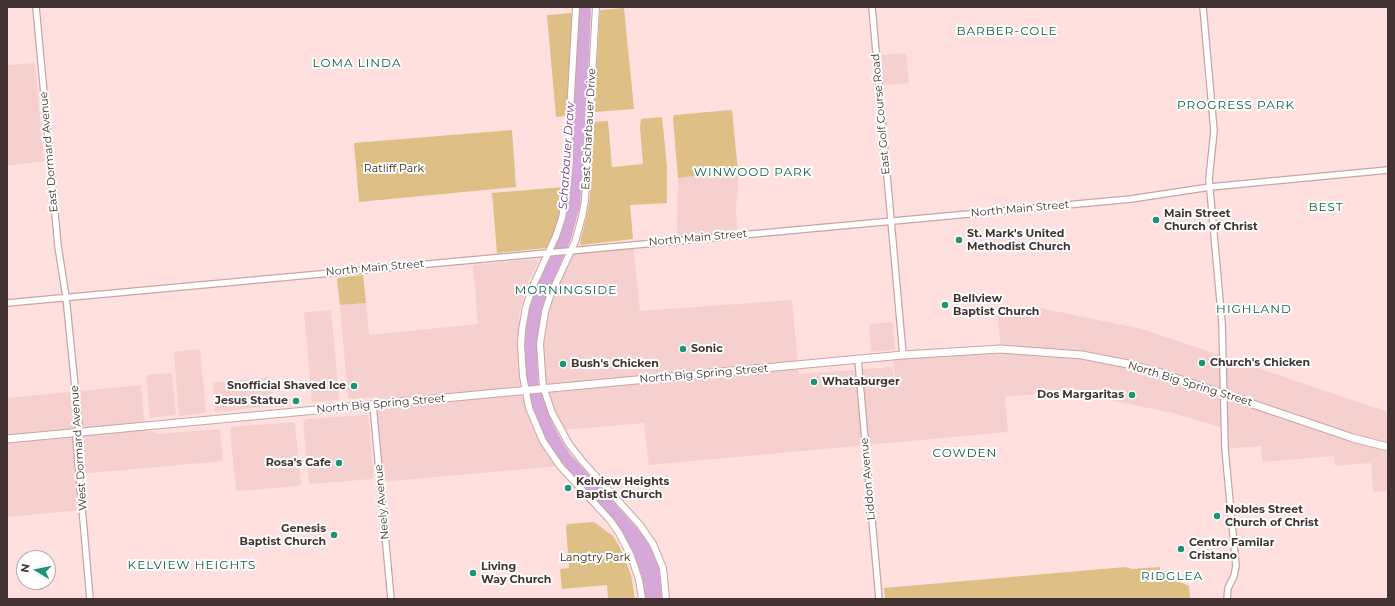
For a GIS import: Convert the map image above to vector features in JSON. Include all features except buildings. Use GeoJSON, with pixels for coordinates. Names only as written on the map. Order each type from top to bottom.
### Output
{"type":"FeatureCollection","features":[{"type":"Feature","properties":{"kind":"highway","name":"North Big Spring Street"},"geometry":{"type":"LineString","coordinates":[[7,439],[903,355],[1000,349],[1082,355],[1146,369],[1353,438],[1388,447]]}},
{"type":"Feature","properties":{"kind":"main road","name":"East Scharbauer Drive"},"geometry":{"type":"LineString","coordinates":[[576,7],[566,197],[559,227],[533,286],[524,315],[521,353],[525,391],[533,419],[549,451],[560,466],[610,520],[622,537],[639,580],[642,599]]}},
{"type":"Feature","properties":{"kind":"main road","name":"East Scharbauer Drive"},"geometry":{"type":"LineString","coordinates":[[596,7],[585,200],[579,228],[572,250],[550,296],[543,321],[540,354],[544,389],[558,425],[571,446],[640,525],[653,544],[662,568],[666,599]]}},
{"type":"Feature","properties":{"kind":"street","name":"East Dormard Avenue"},"geometry":{"type":"LineString","coordinates":[[36,7],[58,246],[66,297]]}},
{"type":"Feature","properties":{"kind":"street","name":"East Golf Course Road"},"geometry":{"type":"LineString","coordinates":[[872,7],[903,355]]}},
{"type":"Feature","properties":{"kind":"street"},"geometry":{"type":"LineString","coordinates":[[1203,7],[1214,131],[1209,179],[1222,323],[1225,449],[1236,566],[1234,576],[1228,588],[1227,599]]}},
{"type":"Feature","properties":{"kind":"street","name":"North Main Street"},"geometry":{"type":"LineString","coordinates":[[7,303],[1146,197],[1210,187],[1388,170]]}},
{"type":"Feature","properties":{"kind":"street","name":"West Dormard Avenue"},"geometry":{"type":"LineString","coordinates":[[66,297],[79,426],[76,439],[90,599]]}},
{"type":"Feature","properties":{"kind":"street","name":"Liddon Avenue"},"geometry":{"type":"LineString","coordinates":[[858,360],[879,599]]}},
{"type":"Feature","properties":{"kind":"street","name":"Neely Avenue"},"geometry":{"type":"LineString","coordinates":[[373,405],[391,599]]}},
{"type":"Feature","properties":{"kind":"shaded area"},"geometry":{"type":"Polygon","coordinates":[[[578,7],[590,7],[591,10],[585,144],[580,206],[571,239],[542,309],[537,344],[538,382],[552,422],[570,454],[643,535],[652,549],[659,567],[662,599],[645,599],[642,576],[624,536],[609,515],[563,465],[547,441],[535,414],[527,384],[524,357],[527,318],[537,282],[544,267],[550,259],[560,235],[567,212],[570,190],[573,160],[573,114],[578,7]]]}},
{"type":"Feature","properties":{"kind":"shaded area"},"geometry":{"type":"Polygon","coordinates":[[[906,53],[909,83],[883,84],[881,55],[906,53]]]}},
{"type":"Feature","properties":{"kind":"shaded area"},"geometry":{"type":"Polygon","coordinates":[[[35,63],[44,161],[7,166],[7,65],[35,63]]]}},
{"type":"Feature","properties":{"kind":"shaded area"},"geometry":{"type":"Polygon","coordinates":[[[738,171],[736,207],[737,230],[680,236],[677,233],[678,178],[738,171]]]}},
{"type":"Feature","properties":{"kind":"shaded area"},"geometry":{"type":"Polygon","coordinates":[[[633,245],[640,311],[792,300],[799,374],[892,367],[896,392],[893,357],[1001,348],[997,313],[1040,308],[1142,329],[1388,412],[1388,491],[1373,492],[1371,463],[1335,466],[1334,456],[1263,462],[1261,446],[1223,449],[1223,428],[1173,413],[1066,391],[1005,397],[1008,432],[649,465],[644,423],[551,431],[562,452],[559,466],[380,482],[377,447],[377,397],[348,398],[340,305],[366,303],[369,335],[478,324],[473,265],[536,259],[538,263],[529,281],[518,321],[535,311],[561,252],[633,245]]]}},
{"type":"Feature","properties":{"kind":"shaded area"},"geometry":{"type":"Polygon","coordinates":[[[331,310],[339,397],[337,400],[312,402],[304,312],[331,310]]]}},
{"type":"Feature","properties":{"kind":"shaded area"},"geometry":{"type":"Polygon","coordinates":[[[893,322],[895,350],[871,352],[869,324],[893,322]]]}},
{"type":"Feature","properties":{"kind":"shaded area"},"geometry":{"type":"Polygon","coordinates":[[[200,349],[206,411],[205,413],[179,416],[174,352],[200,349]]]}},
{"type":"Feature","properties":{"kind":"shaded area"},"geometry":{"type":"Polygon","coordinates":[[[172,373],[176,415],[150,418],[146,375],[172,373]]]}},
{"type":"Feature","properties":{"kind":"shaded area"},"geometry":{"type":"Polygon","coordinates":[[[270,377],[273,406],[215,412],[213,383],[270,377]]]}},
{"type":"Feature","properties":{"kind":"shaded area"},"geometry":{"type":"Polygon","coordinates":[[[141,385],[145,428],[157,434],[218,429],[220,430],[223,461],[79,474],[82,510],[7,517],[7,398],[141,385]]]}},
{"type":"Feature","properties":{"kind":"shaded area"},"geometry":{"type":"Polygon","coordinates":[[[367,415],[374,477],[372,479],[309,483],[303,422],[306,419],[367,415]]]}},
{"type":"Feature","properties":{"kind":"shaded area"},"geometry":{"type":"Polygon","coordinates":[[[293,422],[295,424],[301,484],[298,486],[236,490],[230,430],[231,427],[293,422]]]}},
{"type":"Feature","properties":{"kind":"green space"},"geometry":{"type":"Polygon","coordinates":[[[624,8],[634,109],[595,112],[600,11],[624,8]]]}},
{"type":"Feature","properties":{"kind":"green space"},"geometry":{"type":"Polygon","coordinates":[[[573,14],[567,114],[565,116],[556,117],[547,15],[573,14]]]}},
{"type":"Feature","properties":{"kind":"green space"},"geometry":{"type":"Polygon","coordinates":[[[732,111],[738,171],[678,178],[674,115],[732,111]]]}},
{"type":"Feature","properties":{"kind":"green space"},"geometry":{"type":"Polygon","coordinates":[[[662,117],[667,166],[667,203],[630,205],[633,239],[581,245],[580,242],[590,197],[594,122],[608,121],[612,167],[643,164],[640,128],[641,119],[662,117]]]}},
{"type":"Feature","properties":{"kind":"green space","name":"Ratliff Park"},"geometry":{"type":"Polygon","coordinates":[[[512,130],[516,187],[359,202],[354,143],[512,130]]]}},
{"type":"Feature","properties":{"kind":"green space"},"geometry":{"type":"Polygon","coordinates":[[[563,187],[555,231],[547,248],[497,253],[492,193],[563,187]]]}},
{"type":"Feature","properties":{"kind":"green space"},"geometry":{"type":"Polygon","coordinates":[[[363,275],[366,303],[340,305],[338,278],[363,275]]]}},
{"type":"Feature","properties":{"kind":"green space","name":"Langtry Park"},"geometry":{"type":"Polygon","coordinates":[[[594,522],[613,536],[619,546],[631,575],[635,599],[608,599],[607,585],[562,589],[560,569],[569,568],[567,524],[594,522]]]}},
{"type":"Feature","properties":{"kind":"green space"},"geometry":{"type":"Polygon","coordinates":[[[1126,567],[1132,569],[1160,567],[1160,571],[1163,574],[1189,586],[1190,599],[885,599],[884,588],[1126,567]]]}},
{"type":"Feature","properties":{"kind":"place","name":"Main Street Church of Christ"},"geometry":{"type":"Point","coordinates":[1156,220]}},
{"type":"Feature","properties":{"kind":"place","name":"St. Mark's United Methodist Church"},"geometry":{"type":"Point","coordinates":[959,240]}},
{"type":"Feature","properties":{"kind":"place","name":"Bellview Baptist Church"},"geometry":{"type":"Point","coordinates":[945,305]}},
{"type":"Feature","properties":{"kind":"place","name":"Sonic"},"geometry":{"type":"Point","coordinates":[683,349]}},
{"type":"Feature","properties":{"kind":"place","name":"Church's Chicken"},"geometry":{"type":"Point","coordinates":[1202,363]}},
{"type":"Feature","properties":{"kind":"place","name":"Bush's Chicken"},"geometry":{"type":"Point","coordinates":[563,364]}},
{"type":"Feature","properties":{"kind":"place","name":"Whataburger"},"geometry":{"type":"Point","coordinates":[814,382]}},
{"type":"Feature","properties":{"kind":"place","name":"Snofficial Shaved Ice"},"geometry":{"type":"Point","coordinates":[354,386]}},
{"type":"Feature","properties":{"kind":"place","name":"Dos Margaritas"},"geometry":{"type":"Point","coordinates":[1132,395]}},
{"type":"Feature","properties":{"kind":"place","name":"Jesus Statue"},"geometry":{"type":"Point","coordinates":[296,401]}},
{"type":"Feature","properties":{"kind":"place","name":"Rosa's Cafe"},"geometry":{"type":"Point","coordinates":[339,463]}},
{"type":"Feature","properties":{"kind":"place","name":"Kelview Heights Baptist Church"},"geometry":{"type":"Point","coordinates":[568,488]}},
{"type":"Feature","properties":{"kind":"place","name":"Nobles Street Church of Christ"},"geometry":{"type":"Point","coordinates":[1217,516]}},
{"type":"Feature","properties":{"kind":"place","name":"Genesis Baptist Church"},"geometry":{"type":"Point","coordinates":[334,535]}},
{"type":"Feature","properties":{"kind":"place","name":"Centro Familar Cristano"},"geometry":{"type":"Point","coordinates":[1181,549]}},
{"type":"Feature","properties":{"kind":"place","name":"Living Way Church"},"geometry":{"type":"Point","coordinates":[473,573]}},
{"type":"Feature","properties":{"kind":"district","name":"BARBER-COLE"},"geometry":{"type":"Point","coordinates":[1007,31]}},
{"type":"Feature","properties":{"kind":"district","name":"LOMA LINDA"},"geometry":{"type":"Point","coordinates":[357,63]}},
{"type":"Feature","properties":{"kind":"district","name":"PROGRESS PARK"},"geometry":{"type":"Point","coordinates":[1236,105]}},
{"type":"Feature","properties":{"kind":"district","name":"WINWOOD PARK"},"geometry":{"type":"Point","coordinates":[753,172]}},
{"type":"Feature","properties":{"kind":"district","name":"BEST"},"geometry":{"type":"Point","coordinates":[1326,207]}},
{"type":"Feature","properties":{"kind":"district","name":"MORNINGSIDE"},"geometry":{"type":"Point","coordinates":[566,290]}},
{"type":"Feature","properties":{"kind":"district","name":"HIGHLAND"},"geometry":{"type":"Point","coordinates":[1254,309]}},
{"type":"Feature","properties":{"kind":"district","name":"COWDEN"},"geometry":{"type":"Point","coordinates":[965,453]}},
{"type":"Feature","properties":{"kind":"district","name":"KELVIEW HEIGHTS"},"geometry":{"type":"Point","coordinates":[192,565]}},
{"type":"Feature","properties":{"kind":"district","name":"RIDGLEA"},"geometry":{"type":"Point","coordinates":[1172,576]}},
{"type":"Feature","properties":{"kind":"water label","name":"Scharbauer Draw"},"geometry":{"type":"Point","coordinates":[567,156]}}]}
